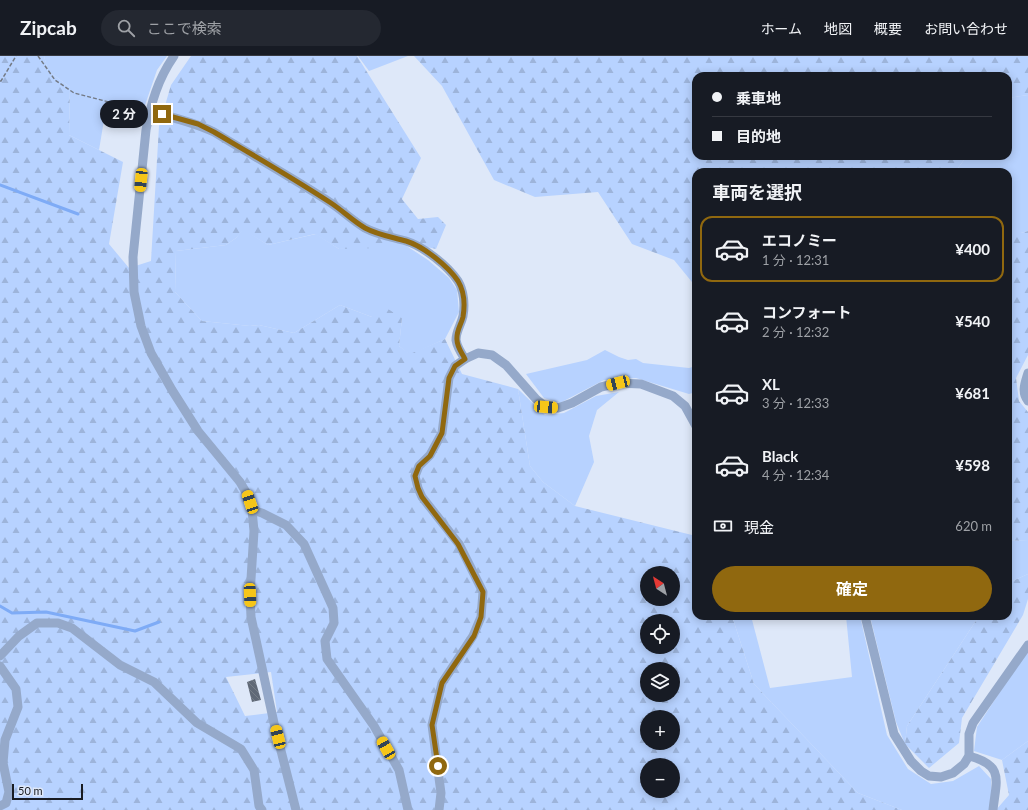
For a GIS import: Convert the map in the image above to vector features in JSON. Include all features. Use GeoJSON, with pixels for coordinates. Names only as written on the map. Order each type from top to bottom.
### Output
{"type":"FeatureCollection","features":[{"type":"Feature","properties":{"kind":"street"},"geometry":{"type":"LineString","coordinates":[[174,56],[158,85],[149,112],[133,256],[134,292],[141,326],[152,353],[172,390],[198,431],[240,482],[247,494],[252,510],[254,531],[250,595],[251,617],[274,723],[296,810]]}},
{"type":"Feature","properties":{"kind":"street"},"geometry":{"type":"LineString","coordinates":[[149,112],[192,122],[214,132],[332,203],[364,228],[377,234],[407,241],[420,247],[452,274],[462,291],[464,302],[463,316],[457,332],[456,341],[465,359]]}},
{"type":"Feature","properties":{"kind":"street"},"geometry":{"type":"LineString","coordinates":[[439,810],[441,793],[432,725],[442,683],[474,636],[481,617],[483,592],[458,544],[422,497],[415,476],[419,466],[430,456],[442,433],[449,378],[455,366],[478,353],[492,355],[506,365],[536,399],[546,407],[558,408],[565,406],[601,387],[618,383],[641,384],[673,396],[684,406],[692,419]]}},
{"type":"Feature","properties":{"kind":"street"},"geometry":{"type":"LineString","coordinates":[[1028,373],[1024,388],[1025,397],[1028,401]]}},
{"type":"Feature","properties":{"kind":"street"},"geometry":{"type":"LineString","coordinates":[[252,510],[262,513],[286,525],[304,544],[333,608],[334,623],[325,641],[327,659],[374,726],[399,770],[408,810]]}},
{"type":"Feature","properties":{"kind":"street"},"geometry":{"type":"LineString","coordinates":[[865,620],[894,734],[911,762],[929,776],[941,777],[953,773],[964,764],[969,756],[969,734],[973,723],[1028,645]]}},
{"type":"Feature","properties":{"kind":"street"},"geometry":{"type":"LineString","coordinates":[[0,656],[19,636],[37,623],[58,623],[72,628],[120,665],[154,682],[197,723],[241,749],[254,770],[259,806],[262,810]]}},
{"type":"Feature","properties":{"kind":"street"},"geometry":{"type":"LineString","coordinates":[[0,666],[16,688],[18,707],[5,740],[3,763],[9,792],[6,803],[0,806]]}},
{"type":"Feature","properties":{"kind":"street"},"geometry":{"type":"LineString","coordinates":[[969,756],[983,759],[990,764],[995,772],[997,784],[993,810]]}},
{"type":"Feature","properties":{"kind":"path"},"geometry":{"type":"LineString","coordinates":[[0,81],[16,56]]}},
{"type":"Feature","properties":{"kind":"path"},"geometry":{"type":"LineString","coordinates":[[38,56],[55,80],[74,93],[149,112]]}},
{"type":"Feature","properties":{"kind":"green space"},"geometry":{"type":"Polygon","coordinates":[[[0,56],[44,56],[48,71],[70,87],[69,135],[123,162],[109,244],[129,268],[151,261],[159,126],[171,85],[191,56],[357,56],[421,158],[402,199],[418,219],[438,217],[446,225],[436,249],[399,241],[381,248],[339,249],[315,234],[268,245],[243,230],[236,238],[226,245],[176,251],[175,292],[202,321],[250,326],[259,325],[294,333],[340,305],[372,317],[388,309],[402,318],[399,346],[410,354],[445,339],[462,374],[518,389],[530,466],[543,482],[575,506],[692,535],[692,620],[733,620],[754,684],[858,793],[902,810],[0,810],[0,56]],[[271,672],[226,677],[245,716],[277,712],[271,672]]]}},
{"type":"Feature","properties":{"kind":"green space"},"geometry":{"type":"Polygon","coordinates":[[[44,56],[167,56],[157,70],[143,111],[107,102],[99,150],[69,135],[70,87],[48,71],[44,56]]]}},
{"type":"Feature","properties":{"kind":"green space"},"geometry":{"type":"Polygon","coordinates":[[[358,56],[408,56],[369,71],[358,56]]]}},
{"type":"Feature","properties":{"kind":"green space"},"geometry":{"type":"Polygon","coordinates":[[[414,56],[1028,56],[1028,95],[1012,97],[1012,72],[692,72],[692,160],[964,160],[958,168],[692,168],[692,282],[674,260],[632,244],[598,192],[535,197],[494,180],[442,86],[414,56]]]}},
{"type":"Feature","properties":{"kind":"green space"},"geometry":{"type":"Polygon","coordinates":[[[1028,95],[1028,231],[1021,233],[1012,233],[1012,168],[958,168],[964,160],[1012,160],[1012,97],[1028,95]]]}},
{"type":"Feature","properties":{"kind":"green space"},"geometry":{"type":"Polygon","coordinates":[[[243,229],[268,245],[316,234],[339,249],[399,241],[428,260],[449,278],[457,290],[459,312],[445,339],[410,355],[399,346],[402,318],[372,317],[340,305],[294,333],[259,325],[250,326],[202,321],[175,292],[176,251],[226,245],[236,238],[243,229]]]}},
{"type":"Feature","properties":{"kind":"green space"},"geometry":{"type":"Polygon","coordinates":[[[1028,231],[1028,355],[1016,378],[1019,401],[1028,412],[1028,541],[1012,540],[1012,233],[1028,231]]]}},
{"type":"Feature","properties":{"kind":"green space"},"geometry":{"type":"Polygon","coordinates":[[[605,350],[619,357],[628,360],[636,359],[643,363],[692,367],[692,393],[689,394],[636,378],[604,380],[560,403],[544,398],[526,374],[587,360],[605,350]]]}},
{"type":"Feature","properties":{"kind":"green space"},"geometry":{"type":"Polygon","coordinates":[[[518,389],[545,415],[564,413],[596,396],[619,392],[597,410],[589,436],[594,462],[575,506],[543,482],[530,466],[518,389]]]}},
{"type":"Feature","properties":{"kind":"green space"},"geometry":{"type":"Polygon","coordinates":[[[1012,540],[1028,541],[1028,574],[1012,581],[1012,540]]]}},
{"type":"Feature","properties":{"kind":"green space"},"geometry":{"type":"Polygon","coordinates":[[[1028,574],[1028,599],[1023,615],[962,718],[959,743],[929,768],[905,744],[907,726],[976,620],[1012,620],[1012,581],[1028,574]]]}},
{"type":"Feature","properties":{"kind":"green space"},"geometry":{"type":"Polygon","coordinates":[[[733,620],[752,620],[770,688],[852,677],[846,620],[861,620],[887,735],[908,769],[931,784],[953,781],[979,766],[991,779],[992,810],[902,810],[858,793],[754,684],[733,620]]]}},
{"type":"Feature","properties":{"kind":"green space"},"geometry":{"type":"Polygon","coordinates":[[[871,620],[976,620],[907,726],[905,744],[896,722],[871,620]]]}},
{"type":"Feature","properties":{"kind":"green space"},"geometry":{"type":"Polygon","coordinates":[[[1028,649],[1028,741],[1002,760],[974,751],[977,727],[1028,649]]]}},
{"type":"Feature","properties":{"kind":"green space"},"geometry":{"type":"Polygon","coordinates":[[[1028,741],[1028,810],[996,810],[1009,795],[1002,760],[1028,741]]]}},
{"type":"Feature","properties":{"kind":"building"},"geometry":{"type":"Polygon","coordinates":[[[255,679],[261,700],[252,702],[247,682],[255,679]]]}},
{"type":"Feature","properties":{"kind":"waterway"},"geometry":{"type":"LineString","coordinates":[[0,185],[78,214]]}},
{"type":"Feature","properties":{"kind":"waterway"},"geometry":{"type":"LineString","coordinates":[[0,606],[12,613],[46,612],[135,631],[159,622]]}},
{"type":"Feature","properties":{"kind":"route"},"geometry":{"type":"LineString","coordinates":[[162,114],[198,124],[214,132],[332,203],[364,228],[377,234],[407,241],[420,247],[439,261],[452,274],[462,291],[464,302],[463,316],[457,332],[456,341],[465,359],[455,366],[449,378],[442,433],[430,456],[419,466],[415,476],[422,497],[458,544],[483,592],[481,617],[474,636],[442,683],[432,725],[438,766]]}}]}
